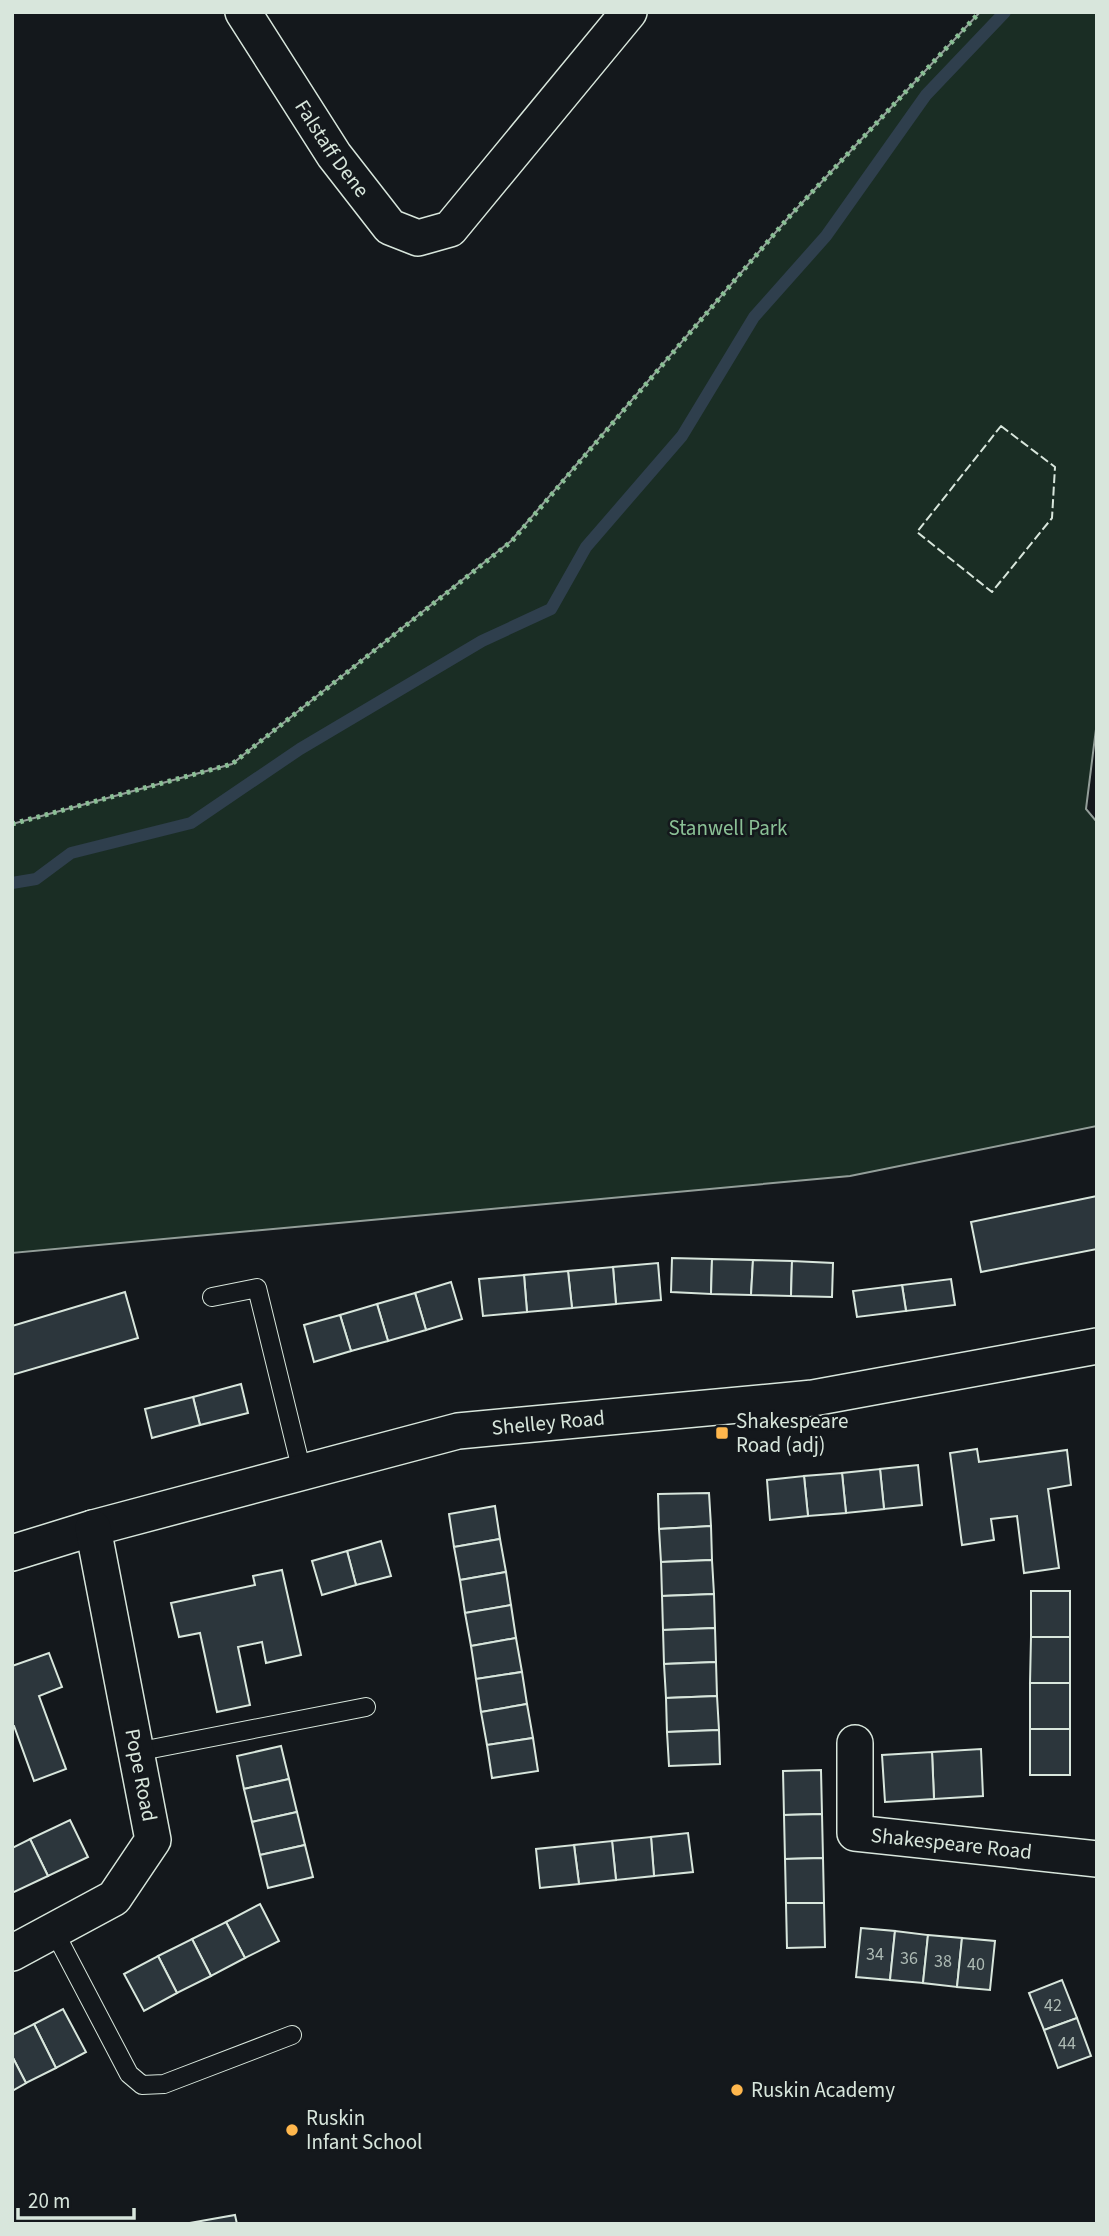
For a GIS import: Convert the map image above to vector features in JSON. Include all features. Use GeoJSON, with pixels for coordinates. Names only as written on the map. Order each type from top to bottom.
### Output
{"type":"FeatureCollection","features":[{"type":"Feature","properties":{"kind":"street","name":"Falstaff Dene"},"geometry":{"type":"LineString","coordinates":[[243,12],[334,155],[390,227],[418,238],[450,229],[629,12]]}},
{"type":"Feature","properties":{"kind":"street","name":"Shelley Road"},"geometry":{"type":"LineString","coordinates":[[12,1553],[93,1528],[458,1431],[813,1398],[1097,1346]]}},
{"type":"Feature","properties":{"kind":"street","name":"Pope Road"},"geometry":{"type":"LineString","coordinates":[[12,1953],[114,1898],[153,1840],[93,1528]]}},
{"type":"Feature","properties":{"kind":"street","name":"Shakespeare Road"},"geometry":{"type":"LineString","coordinates":[[855,1744],[855,1833],[1097,1858]]}},
{"type":"Feature","properties":{"kind":"lane"},"geometry":{"type":"LineString","coordinates":[[212,1297],[257,1288],[302,1472]]}},
{"type":"Feature","properties":{"kind":"lane"},"geometry":{"type":"LineString","coordinates":[[136,1752],[366,1707]]}},
{"type":"Feature","properties":{"kind":"lane"},"geometry":{"type":"LineString","coordinates":[[54,1931],[129,2074],[142,2085],[164,2084],[292,2035]]}},
{"type":"Feature","properties":{"kind":"green space","name":"Stanwell Park"},"geometry":{"type":"Polygon","coordinates":[[[980,12],[1097,12],[1097,721],[1086,809],[1097,822],[1097,1126],[850,1176],[12,1253],[12,824],[232,764],[511,541],[788,218],[980,12]]]}},
{"type":"Feature","properties":{"kind":"building"},"geometry":{"type":"Polygon","coordinates":[[[1097,1196],[1097,1249],[981,1272],[971,1222],[1097,1196]]]}},
{"type":"Feature","properties":{"kind":"building"},"geometry":{"type":"Polygon","coordinates":[[[672,1258],[712,1259],[711,1294],[671,1292],[672,1258]]]}},
{"type":"Feature","properties":{"kind":"building"},"geometry":{"type":"Polygon","coordinates":[[[712,1259],[753,1260],[751,1295],[711,1294],[712,1259]]]}},
{"type":"Feature","properties":{"kind":"building"},"geometry":{"type":"Polygon","coordinates":[[[753,1260],[792,1261],[791,1296],[751,1295],[753,1260]]]}},
{"type":"Feature","properties":{"kind":"building"},"geometry":{"type":"Polygon","coordinates":[[[792,1261],[833,1263],[832,1297],[791,1296],[792,1261]]]}},
{"type":"Feature","properties":{"kind":"building"},"geometry":{"type":"Polygon","coordinates":[[[658,1263],[661,1300],[616,1304],[613,1267],[658,1263]]]}},
{"type":"Feature","properties":{"kind":"building"},"geometry":{"type":"Polygon","coordinates":[[[613,1267],[616,1304],[572,1308],[568,1271],[613,1267]]]}},
{"type":"Feature","properties":{"kind":"building"},"geometry":{"type":"Polygon","coordinates":[[[568,1271],[572,1308],[527,1312],[524,1275],[568,1271]]]}},
{"type":"Feature","properties":{"kind":"building"},"geometry":{"type":"Polygon","coordinates":[[[524,1275],[527,1312],[483,1316],[479,1279],[524,1275]]]}},
{"type":"Feature","properties":{"kind":"building"},"geometry":{"type":"Polygon","coordinates":[[[951,1279],[955,1305],[906,1311],[902,1285],[951,1279]]]}},
{"type":"Feature","properties":{"kind":"building"},"geometry":{"type":"Polygon","coordinates":[[[451,1282],[462,1319],[426,1330],[415,1293],[451,1282]]]}},
{"type":"Feature","properties":{"kind":"building"},"geometry":{"type":"Polygon","coordinates":[[[902,1285],[906,1311],[857,1317],[853,1291],[902,1285]]]}},
{"type":"Feature","properties":{"kind":"building"},"geometry":{"type":"Polygon","coordinates":[[[125,1292],[138,1338],[12,1375],[12,1326],[125,1292]]]}},
{"type":"Feature","properties":{"kind":"building"},"geometry":{"type":"Polygon","coordinates":[[[415,1293],[426,1330],[388,1341],[377,1304],[415,1293]]]}},
{"type":"Feature","properties":{"kind":"building"},"geometry":{"type":"Polygon","coordinates":[[[377,1304],[388,1341],[351,1351],[340,1315],[377,1304]]]}},
{"type":"Feature","properties":{"kind":"building"},"geometry":{"type":"Polygon","coordinates":[[[340,1315],[351,1351],[314,1362],[304,1325],[340,1315]]]}},
{"type":"Feature","properties":{"kind":"building"},"geometry":{"type":"Polygon","coordinates":[[[241,1384],[248,1413],[200,1425],[193,1397],[241,1384]]]}},
{"type":"Feature","properties":{"kind":"building"},"geometry":{"type":"Polygon","coordinates":[[[193,1397],[200,1425],[152,1438],[145,1409],[193,1397]]]}},
{"type":"Feature","properties":{"kind":"building"},"geometry":{"type":"Polygon","coordinates":[[[977,1449],[979,1462],[1067,1450],[1071,1485],[1048,1489],[1059,1568],[1024,1573],[1017,1516],[991,1519],[994,1540],[962,1545],[950,1453],[977,1449]]]}},
{"type":"Feature","properties":{"kind":"building"},"geometry":{"type":"Polygon","coordinates":[[[918,1465],[922,1505],[884,1509],[880,1469],[918,1465]]]}},
{"type":"Feature","properties":{"kind":"building"},"geometry":{"type":"Polygon","coordinates":[[[880,1469],[884,1509],[846,1513],[842,1473],[880,1469]]]}},
{"type":"Feature","properties":{"kind":"building"},"geometry":{"type":"Polygon","coordinates":[[[842,1473],[846,1513],[808,1516],[804,1476],[842,1473]]]}},
{"type":"Feature","properties":{"kind":"building"},"geometry":{"type":"Polygon","coordinates":[[[804,1476],[808,1516],[770,1520],[767,1480],[804,1476]]]}},
{"type":"Feature","properties":{"kind":"building"},"geometry":{"type":"Polygon","coordinates":[[[709,1493],[711,1526],[659,1529],[658,1494],[709,1493]]]}},
{"type":"Feature","properties":{"kind":"building"},"geometry":{"type":"Polygon","coordinates":[[[495,1506],[500,1539],[454,1547],[449,1514],[495,1506]]]}},
{"type":"Feature","properties":{"kind":"building"},"geometry":{"type":"Polygon","coordinates":[[[711,1526],[712,1560],[661,1562],[659,1529],[711,1526]]]}},
{"type":"Feature","properties":{"kind":"building"},"geometry":{"type":"Polygon","coordinates":[[[500,1539],[506,1572],[460,1580],[454,1547],[500,1539]]]}},
{"type":"Feature","properties":{"kind":"building"},"geometry":{"type":"Polygon","coordinates":[[[381,1541],[391,1576],[356,1585],[347,1551],[381,1541]]]}},
{"type":"Feature","properties":{"kind":"building"},"geometry":{"type":"Polygon","coordinates":[[[347,1551],[356,1585],[322,1595],[312,1561],[347,1551]]]}},
{"type":"Feature","properties":{"kind":"building"},"geometry":{"type":"Polygon","coordinates":[[[712,1560],[714,1594],[662,1596],[661,1562],[712,1560]]]}},
{"type":"Feature","properties":{"kind":"building"},"geometry":{"type":"Polygon","coordinates":[[[282,1570],[301,1655],[266,1663],[262,1642],[238,1647],[250,1705],[217,1712],[200,1633],[179,1637],[171,1603],[255,1585],[253,1576],[282,1570]]]}},
{"type":"Feature","properties":{"kind":"building"},"geometry":{"type":"Polygon","coordinates":[[[506,1572],[511,1605],[465,1613],[460,1580],[506,1572]]]}},
{"type":"Feature","properties":{"kind":"building"},"geometry":{"type":"Polygon","coordinates":[[[1031,1591],[1070,1591],[1070,1637],[1031,1637],[1031,1591]]]}},
{"type":"Feature","properties":{"kind":"building"},"geometry":{"type":"Polygon","coordinates":[[[714,1594],[715,1628],[663,1630],[662,1596],[714,1594]]]}},
{"type":"Feature","properties":{"kind":"building"},"geometry":{"type":"Polygon","coordinates":[[[511,1605],[516,1638],[471,1646],[465,1613],[511,1605]]]}},
{"type":"Feature","properties":{"kind":"building"},"geometry":{"type":"Polygon","coordinates":[[[715,1628],[716,1662],[664,1664],[663,1630],[715,1628]]]}},
{"type":"Feature","properties":{"kind":"building"},"geometry":{"type":"Polygon","coordinates":[[[1031,1637],[1070,1637],[1070,1683],[1030,1683],[1031,1637]]]}},
{"type":"Feature","properties":{"kind":"building"},"geometry":{"type":"Polygon","coordinates":[[[516,1638],[522,1672],[476,1679],[471,1646],[516,1638]]]}},
{"type":"Feature","properties":{"kind":"building"},"geometry":{"type":"Polygon","coordinates":[[[49,1653],[62,1687],[39,1696],[66,1769],[34,1781],[12,1726],[12,1666],[49,1653]]]}},
{"type":"Feature","properties":{"kind":"building"},"geometry":{"type":"Polygon","coordinates":[[[716,1662],[717,1696],[666,1698],[664,1664],[716,1662]]]}},
{"type":"Feature","properties":{"kind":"building"},"geometry":{"type":"Polygon","coordinates":[[[522,1672],[527,1704],[481,1712],[476,1679],[522,1672]]]}},
{"type":"Feature","properties":{"kind":"building"},"geometry":{"type":"Polygon","coordinates":[[[1030,1683],[1070,1683],[1070,1729],[1030,1729],[1030,1683]]]}},
{"type":"Feature","properties":{"kind":"building"},"geometry":{"type":"Polygon","coordinates":[[[717,1696],[719,1730],[667,1732],[666,1698],[717,1696]]]}},
{"type":"Feature","properties":{"kind":"building"},"geometry":{"type":"Polygon","coordinates":[[[527,1704],[533,1738],[487,1745],[481,1712],[527,1704]]]}},
{"type":"Feature","properties":{"kind":"building"},"geometry":{"type":"Polygon","coordinates":[[[1030,1729],[1070,1729],[1070,1775],[1030,1775],[1030,1729]]]}},
{"type":"Feature","properties":{"kind":"building"},"geometry":{"type":"Polygon","coordinates":[[[719,1730],[720,1764],[669,1766],[667,1732],[719,1730]]]}},
{"type":"Feature","properties":{"kind":"building"},"geometry":{"type":"Polygon","coordinates":[[[533,1738],[538,1771],[492,1778],[487,1745],[533,1738]]]}},
{"type":"Feature","properties":{"kind":"building"},"geometry":{"type":"Polygon","coordinates":[[[281,1746],[289,1779],[244,1789],[237,1756],[281,1746]]]}},
{"type":"Feature","properties":{"kind":"building"},"geometry":{"type":"Polygon","coordinates":[[[981,1749],[983,1796],[934,1799],[932,1752],[981,1749]]]}},
{"type":"Feature","properties":{"kind":"building"},"geometry":{"type":"Polygon","coordinates":[[[932,1752],[934,1799],[885,1802],[882,1755],[932,1752]]]}},
{"type":"Feature","properties":{"kind":"building"},"geometry":{"type":"Polygon","coordinates":[[[821,1770],[822,1814],[784,1815],[783,1771],[821,1770]]]}},
{"type":"Feature","properties":{"kind":"building"},"geometry":{"type":"Polygon","coordinates":[[[289,1779],[297,1812],[252,1822],[244,1789],[289,1779]]]}},
{"type":"Feature","properties":{"kind":"building"},"geometry":{"type":"Polygon","coordinates":[[[297,1812],[305,1845],[260,1855],[252,1822],[297,1812]]]}},
{"type":"Feature","properties":{"kind":"building"},"geometry":{"type":"Polygon","coordinates":[[[822,1814],[823,1858],[785,1859],[784,1815],[822,1814]]]}},
{"type":"Feature","properties":{"kind":"building"},"geometry":{"type":"Polygon","coordinates":[[[70,1820],[88,1857],[48,1876],[30,1839],[70,1820]]]}},
{"type":"Feature","properties":{"kind":"building"},"geometry":{"type":"Polygon","coordinates":[[[688,1833],[693,1872],[654,1876],[651,1837],[688,1833]]]}},
{"type":"Feature","properties":{"kind":"building"},"geometry":{"type":"Polygon","coordinates":[[[651,1837],[654,1876],[616,1880],[612,1841],[651,1837]]]}},
{"type":"Feature","properties":{"kind":"building"},"geometry":{"type":"Polygon","coordinates":[[[30,1839],[48,1876],[12,1893],[12,1848],[30,1839]]]}},
{"type":"Feature","properties":{"kind":"building"},"geometry":{"type":"Polygon","coordinates":[[[612,1841],[616,1880],[579,1884],[574,1845],[612,1841]]]}},
{"type":"Feature","properties":{"kind":"building"},"geometry":{"type":"Polygon","coordinates":[[[305,1845],[313,1877],[268,1888],[260,1855],[305,1845]]]}},
{"type":"Feature","properties":{"kind":"building"},"geometry":{"type":"Polygon","coordinates":[[[574,1845],[579,1884],[540,1888],[536,1849],[574,1845]]]}},
{"type":"Feature","properties":{"kind":"building"},"geometry":{"type":"Polygon","coordinates":[[[823,1858],[824,1903],[786,1903],[785,1859],[823,1858]]]}},
{"type":"Feature","properties":{"kind":"building"},"geometry":{"type":"Polygon","coordinates":[[[786,1903],[824,1903],[825,1947],[787,1948],[786,1903]]]}},
{"type":"Feature","properties":{"kind":"building"},"geometry":{"type":"Polygon","coordinates":[[[260,1904],[279,1941],[245,1958],[226,1922],[260,1904]]]}},
{"type":"Feature","properties":{"kind":"building"},"geometry":{"type":"Polygon","coordinates":[[[226,1922],[245,1958],[211,1976],[192,1939],[226,1922]]]}},
{"type":"Feature","properties":{"kind":"building"},"geometry":{"type":"Polygon","coordinates":[[[861,1928],[895,1931],[890,1980],[856,1977],[861,1928]]]}},
{"type":"Feature","properties":{"kind":"building"},"geometry":{"type":"Polygon","coordinates":[[[895,1931],[928,1935],[923,1983],[890,1980],[895,1931]]]}},
{"type":"Feature","properties":{"kind":"building"},"geometry":{"type":"Polygon","coordinates":[[[928,1935],[962,1938],[957,1987],[923,1983],[928,1935]]]}},
{"type":"Feature","properties":{"kind":"building"},"geometry":{"type":"Polygon","coordinates":[[[962,1938],[995,1941],[990,1990],[957,1987],[962,1938]]]}},
{"type":"Feature","properties":{"kind":"building"},"geometry":{"type":"Polygon","coordinates":[[[192,1939],[211,1976],[177,1993],[158,1956],[192,1939]]]}},
{"type":"Feature","properties":{"kind":"building"},"geometry":{"type":"Polygon","coordinates":[[[158,1956],[177,1993],[144,2011],[124,1974],[158,1956]]]}},
{"type":"Feature","properties":{"kind":"building"},"geometry":{"type":"Polygon","coordinates":[[[1062,1980],[1077,2018],[1044,2030],[1029,1993],[1062,1980]]]}},
{"type":"Feature","properties":{"kind":"building"},"geometry":{"type":"Polygon","coordinates":[[[63,2009],[86,2052],[56,2068],[34,2024],[63,2009]]]}},
{"type":"Feature","properties":{"kind":"building"},"geometry":{"type":"Polygon","coordinates":[[[1077,2018],[1091,2056],[1058,2068],[1044,2030],[1077,2018]]]}},
{"type":"Feature","properties":{"kind":"building"},"geometry":{"type":"Polygon","coordinates":[[[34,2024],[56,2068],[26,2083],[12,2056],[12,2035],[34,2024]]]}},
{"type":"Feature","properties":{"kind":"building"},"geometry":{"type":"Polygon","coordinates":[[[12,2056],[26,2083],[12,2091],[12,2056]]]}},
{"type":"Feature","properties":{"kind":"building"},"geometry":{"type":"Polygon","coordinates":[[[235,2215],[237,2224],[184,2224],[235,2215]]]}},
{"type":"Feature","properties":{"kind":"waterway"},"geometry":{"type":"LineString","coordinates":[[12,883],[36,879],[71,853],[191,823],[300,749],[482,641],[551,609],[586,547],[682,436],[754,317],[826,236],[926,95],[1005,12]]}},
{"type":"Feature","properties":{"kind":"hedge"},"geometry":{"type":"LineString","coordinates":[[12,824],[232,764],[512,541],[788,218],[980,12]]}},
{"type":"Feature","properties":{"kind":"fence"},"geometry":{"type":"LineString","coordinates":[[1001,426],[1055,467],[1052,518],[992,592],[917,532],[1001,426]]}},
{"type":"Feature","properties":{"kind":"place","name":"Shakespeare Road (adj)"},"geometry":{"type":"Point","coordinates":[722,1433]}},
{"type":"Feature","properties":{"kind":"place","name":"Ruskin Academy"},"geometry":{"type":"Point","coordinates":[737,2090]}},
{"type":"Feature","properties":{"kind":"place","name":"Ruskin Infant School"},"geometry":{"type":"Point","coordinates":[292,2130]}}]}
